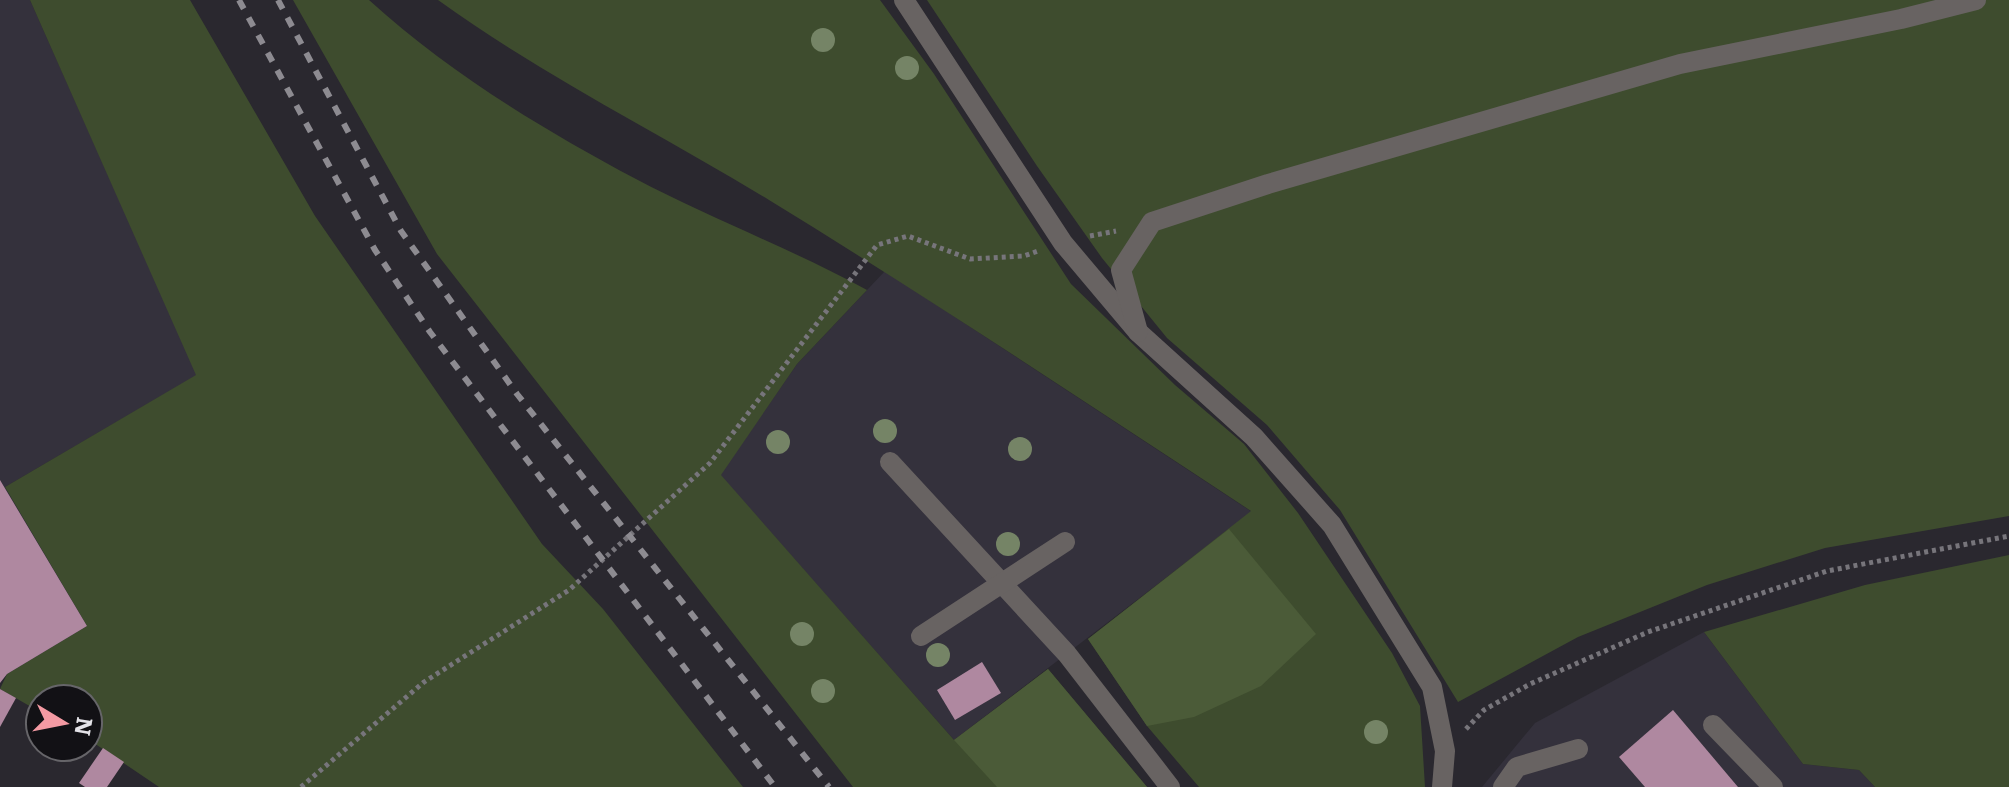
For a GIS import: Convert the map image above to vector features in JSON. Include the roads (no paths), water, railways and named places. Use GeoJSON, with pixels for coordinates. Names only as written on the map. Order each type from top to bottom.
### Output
{"type":"FeatureCollection","features":[{"type":"Feature","properties":{"kind":"street"},"geometry":{"type":"LineString","coordinates":[[904,0],[1063,243],[1138,332],[1254,437],[1332,525],[1432,687],[1445,751],[1442,787]]}},
{"type":"Feature","properties":{"kind":"street"},"geometry":{"type":"LineString","coordinates":[[1138,332],[1121,270],[1152,222],[1460,125],[1680,64],[1901,19],[1976,0]]}},
{"type":"Feature","properties":{"kind":"street"},"geometry":{"type":"LineString","coordinates":[[890,462],[1067,654],[1170,787]]}},
{"type":"Feature","properties":{"kind":"street"},"geometry":{"type":"LineString","coordinates":[[921,636],[1003,586],[1065,542]]}},
{"type":"Feature","properties":{"kind":"street"},"geometry":{"type":"LineString","coordinates":[[1713,725],[1773,787]]}},
{"type":"Feature","properties":{"kind":"street"},"geometry":{"type":"LineString","coordinates":[[1503,787],[1517,767],[1578,749]]}},
{"type":"Feature","properties":{"kind":"railway"},"geometry":{"type":"LineString","coordinates":[[239,0],[375,250],[430,332],[775,787]]}},
{"type":"Feature","properties":{"kind":"railway"},"geometry":{"type":"LineString","coordinates":[[278,0],[401,231],[517,394],[829,787]]}}]}
